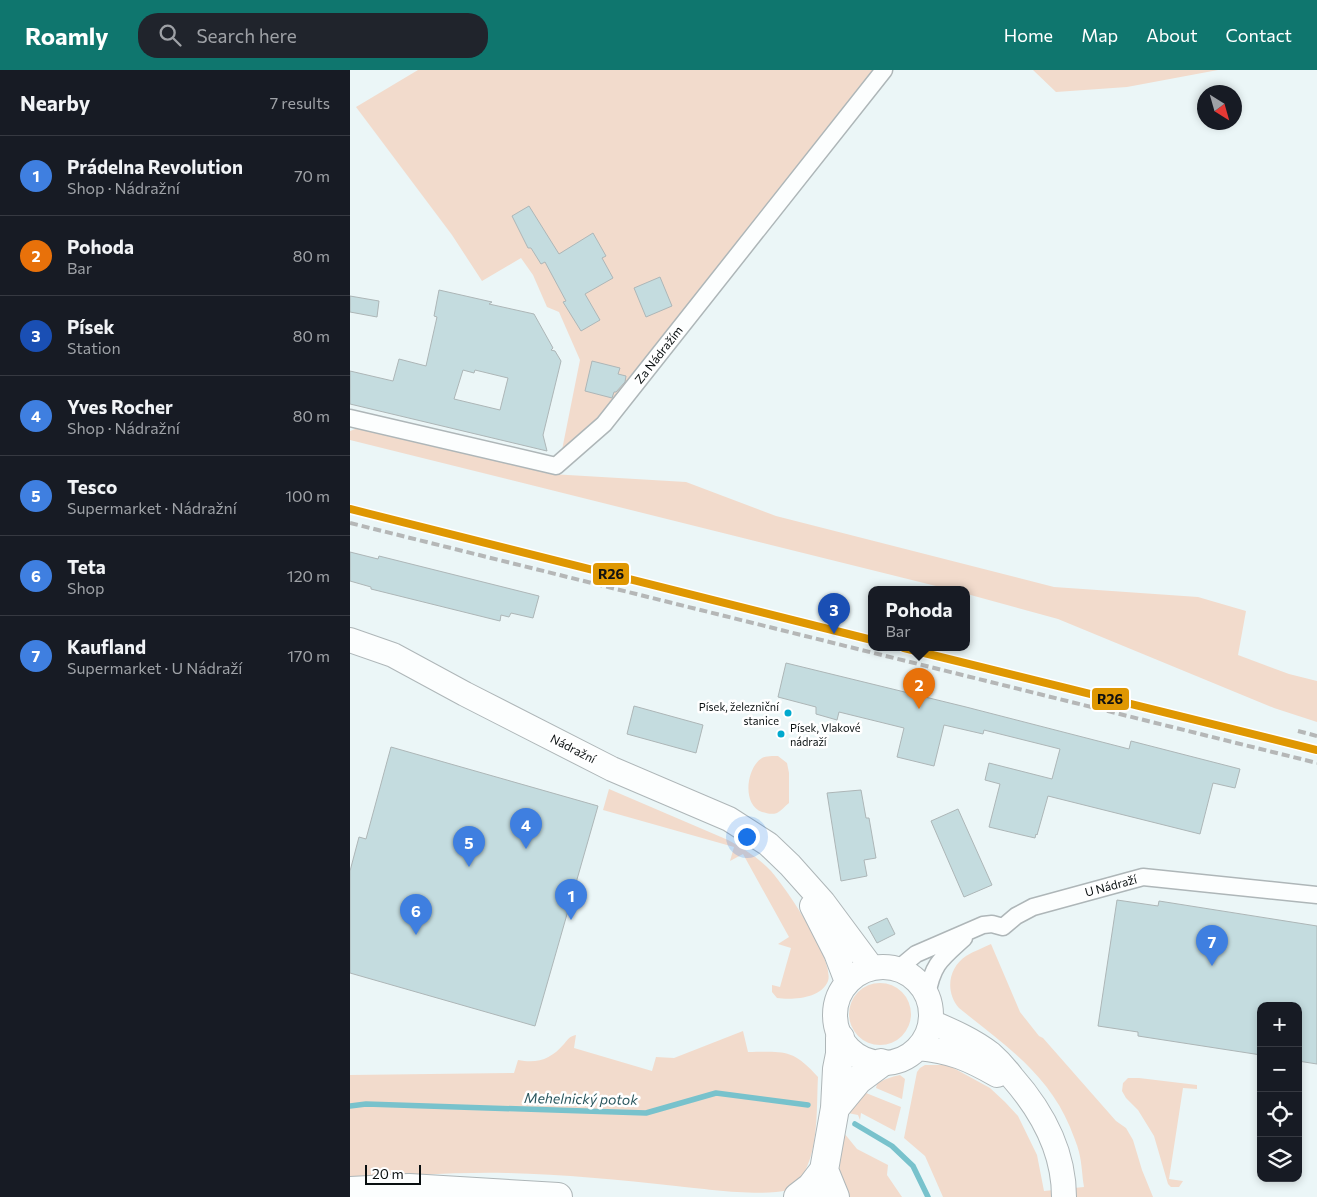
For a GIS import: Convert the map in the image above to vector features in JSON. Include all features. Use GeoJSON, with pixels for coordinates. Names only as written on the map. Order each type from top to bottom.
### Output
{"type":"FeatureCollection","features":[{"type":"Feature","properties":{"kind":"highway"},"geometry":{"type":"LineString","coordinates":[[798,1197],[811,1186],[824,1170],[835,1108],[840,1038]]}},
{"type":"Feature","properties":{"kind":"highway"},"geometry":{"type":"LineString","coordinates":[[835,1108],[858,1080],[881,1063]]}},
{"type":"Feature","properties":{"kind":"highway"},"geometry":{"type":"LineString","coordinates":[[824,1170],[836,1197]]}},
{"type":"Feature","properties":{"kind":"highway"},"geometry":{"type":"LineString","coordinates":[[350,1191],[409,1188],[558,1197]]}},
{"type":"Feature","properties":{"kind":"main road","name":"Nádražní"},"geometry":{"type":"LineString","coordinates":[[350,640],[393,655],[612,769],[729,819],[768,844],[790,865],[823,902],[872,968]]}},
{"type":"Feature","properties":{"kind":"main road","name":"Nádražní"},"geometry":{"type":"LineString","coordinates":[[790,865],[825,930],[847,982]]}},
{"type":"Feature","properties":{"kind":"main road"},"geometry":{"type":"LineString","coordinates":[[872,968],[898,969],[915,979],[927,995],[931,1008],[931,1022],[926,1036],[918,1048],[901,1059],[881,1063],[856,1056],[847,1048],[837,1030],[834,1013],[837,1001],[847,982],[860,972],[872,968]]}},
{"type":"Feature","properties":{"kind":"main road"},"geometry":{"type":"LineString","coordinates":[[931,1022],[968,1039],[992,1055],[1030,1097],[1046,1122],[1058,1155],[1064,1193]]}},
{"type":"Feature","properties":{"kind":"main road"},"geometry":{"type":"LineString","coordinates":[[918,1048],[940,1050],[970,1059],[1030,1097]]}},
{"type":"Feature","properties":{"kind":"street","name":"Za Nádražím"},"geometry":{"type":"LineString","coordinates":[[350,418],[556,466],[604,424],[884,70]]}},
{"type":"Feature","properties":{"kind":"street","name":"U Nádraží"},"geometry":{"type":"LineString","coordinates":[[898,969],[916,954],[972,929],[992,924],[1003,927],[1016,916],[1033,907],[1143,878],[1317,895]]}},
{"type":"Feature","properties":{"kind":"street"},"geometry":{"type":"LineString","coordinates":[[927,995],[930,977],[935,967],[972,929]]}},
{"type":"Feature","properties":{"kind":"shaded area"},"geometry":{"type":"Polygon","coordinates":[[[418,70],[884,70],[636,387],[561,455],[580,360],[559,312],[547,307],[533,275],[521,258],[482,281],[452,235],[356,107],[418,70]]]}},
{"type":"Feature","properties":{"kind":"shaded area"},"geometry":{"type":"Polygon","coordinates":[[[1033,70],[1218,70],[1127,87],[1056,92],[1033,70]]]}},
{"type":"Feature","properties":{"kind":"shaded area"},"geometry":{"type":"Polygon","coordinates":[[[358,428],[551,474],[686,482],[776,516],[1054,587],[1198,597],[1246,611],[1238,655],[1289,674],[1317,681],[1317,722],[1274,708],[1058,619],[970,595],[970,586],[936,586],[350,440],[350,431],[358,428]]]}},
{"type":"Feature","properties":{"kind":"shaded area"},"geometry":{"type":"Polygon","coordinates":[[[778,756],[787,763],[789,803],[777,813],[769,814],[755,808],[751,801],[748,785],[753,769],[762,758],[778,756]]]}},
{"type":"Feature","properties":{"kind":"shaded area"},"geometry":{"type":"Polygon","coordinates":[[[609,789],[728,840],[751,854],[767,867],[787,892],[817,941],[828,971],[828,981],[824,987],[813,995],[790,999],[777,998],[772,992],[772,985],[780,987],[791,948],[778,944],[789,937],[743,854],[730,861],[734,847],[603,810],[609,789]]]}},
{"type":"Feature","properties":{"kind":"shaded area"},"geometry":{"type":"Polygon","coordinates":[[[991,944],[1020,1012],[1039,1036],[1043,1038],[1116,1121],[1126,1128],[1133,1140],[1153,1197],[943,1197],[925,1156],[904,1138],[917,1072],[925,1065],[948,1065],[990,1088],[1018,1116],[1037,1155],[1044,1191],[1084,1187],[1080,1156],[1076,1143],[1070,1127],[1049,1090],[1022,1060],[959,1008],[952,995],[950,980],[955,967],[966,956],[991,944]]]}},
{"type":"Feature","properties":{"kind":"shaded area"},"geometry":{"type":"Polygon","coordinates":[[[874,983],[886,983],[902,992],[909,1002],[911,1014],[909,1026],[902,1036],[886,1045],[874,1045],[863,1040],[854,1031],[849,1020],[849,1008],[854,997],[863,988],[874,983]]]}},
{"type":"Feature","properties":{"kind":"shaded area"},"geometry":{"type":"Polygon","coordinates":[[[743,1031],[748,1052],[779,1052],[794,1056],[818,1077],[815,1138],[811,1154],[806,1169],[799,1181],[788,1190],[763,1193],[733,1192],[591,1178],[506,1173],[448,1174],[350,1180],[350,1075],[514,1073],[518,1060],[538,1061],[549,1057],[569,1038],[576,1035],[574,1048],[652,1071],[656,1057],[674,1058],[743,1031]]]}},
{"type":"Feature","properties":{"kind":"shaded area"},"geometry":{"type":"Polygon","coordinates":[[[900,1075],[905,1079],[902,1099],[876,1088],[877,1084],[882,1081],[900,1075]]]}},
{"type":"Feature","properties":{"kind":"shaded area"},"geometry":{"type":"Polygon","coordinates":[[[1128,1078],[1197,1085],[1197,1089],[1183,1088],[1169,1179],[1183,1181],[1179,1187],[1171,1187],[1168,1184],[1154,1136],[1138,1110],[1122,1091],[1123,1083],[1128,1078]]]}},
{"type":"Feature","properties":{"kind":"shaded area"},"geometry":{"type":"Polygon","coordinates":[[[861,1088],[866,1093],[901,1107],[895,1131],[861,1113],[860,1120],[858,1115],[848,1113],[861,1088]]]}},
{"type":"Feature","properties":{"kind":"shaded area"},"geometry":{"type":"Polygon","coordinates":[[[844,1133],[857,1149],[888,1165],[887,1175],[902,1197],[850,1197],[842,1183],[839,1166],[844,1133]]]}},
{"type":"Feature","properties":{"kind":"building"},"geometry":{"type":"Polygon","coordinates":[[[529,206],[559,254],[593,233],[606,256],[602,258],[613,278],[585,294],[600,320],[581,331],[563,302],[566,301],[545,262],[541,264],[531,248],[528,248],[512,216],[529,206]]]}},
{"type":"Feature","properties":{"kind":"building"},"geometry":{"type":"Polygon","coordinates":[[[660,277],[672,306],[646,317],[634,288],[660,277]]]}},
{"type":"Feature","properties":{"kind":"building"},"geometry":{"type":"Polygon","coordinates":[[[439,290],[534,314],[553,348],[551,350],[555,351],[561,361],[543,435],[547,451],[350,404],[350,371],[393,381],[399,359],[426,366],[437,317],[434,316],[439,290]],[[463,370],[454,399],[500,410],[508,378],[475,370],[474,373],[463,370]]]}},
{"type":"Feature","properties":{"kind":"building"},"geometry":{"type":"Polygon","coordinates":[[[350,296],[379,301],[377,317],[350,312],[350,296]]]}},
{"type":"Feature","properties":{"kind":"building"},"geometry":{"type":"Polygon","coordinates":[[[592,361],[620,368],[618,374],[626,376],[625,382],[614,392],[612,398],[585,391],[592,361]]]}},
{"type":"Feature","properties":{"kind":"building"},"geometry":{"type":"Polygon","coordinates":[[[350,552],[378,559],[379,556],[539,596],[533,618],[511,613],[509,617],[501,615],[500,621],[371,589],[371,587],[350,581],[350,552]]]}},
{"type":"Feature","properties":{"kind":"building"},"geometry":{"type":"Polygon","coordinates":[[[786,663],[1129,749],[1131,741],[1240,769],[1235,788],[1213,783],[1200,834],[1048,796],[1035,838],[1022,835],[989,827],[1000,784],[985,780],[989,763],[1052,779],[1060,749],[984,730],[983,734],[944,725],[934,766],[897,757],[904,728],[839,712],[837,720],[816,714],[816,707],[778,697],[786,663]]]}},
{"type":"Feature","properties":{"kind":"building"},"geometry":{"type":"Polygon","coordinates":[[[634,706],[703,725],[696,753],[627,734],[634,706]]]}},
{"type":"Feature","properties":{"kind":"building"},"geometry":{"type":"Polygon","coordinates":[[[391,747],[598,806],[535,1026],[350,973],[350,871],[359,837],[366,839],[391,747]]]}},
{"type":"Feature","properties":{"kind":"building"},"geometry":{"type":"Polygon","coordinates":[[[861,790],[866,818],[869,818],[876,858],[864,860],[867,876],[841,881],[827,793],[861,790]]]}},
{"type":"Feature","properties":{"kind":"building"},"geometry":{"type":"Polygon","coordinates":[[[958,809],[992,885],[964,897],[931,821],[958,809]]]}},
{"type":"Feature","properties":{"kind":"building"},"geometry":{"type":"Polygon","coordinates":[[[1117,900],[1158,906],[1159,901],[1317,926],[1317,1064],[1302,1062],[1302,1002],[1257,1002],[1257,1054],[1138,1036],[1138,1032],[1098,1026],[1117,900]]]}},
{"type":"Feature","properties":{"kind":"building"},"geometry":{"type":"Polygon","coordinates":[[[887,918],[895,934],[877,943],[868,927],[887,918]]]}},
{"type":"Feature","properties":{"kind":"waterway","name":"Mehelnický potok"},"geometry":{"type":"LineString","coordinates":[[350,1106],[366,1104],[646,1113],[716,1093],[808,1105]]}},
{"type":"Feature","properties":{"kind":"waterway","name":"Mehelnický potok"},"geometry":{"type":"LineString","coordinates":[[855,1124],[892,1146],[913,1166],[928,1197]]}},
{"type":"Feature","properties":{"kind":"railway"},"geometry":{"type":"LineString","coordinates":[[350,523],[1317,763]]}},
{"type":"Feature","properties":{"kind":"railway"},"geometry":{"type":"LineString","coordinates":[[1298,731],[1317,736]]}},
{"type":"Feature","properties":{"kind":"transit line","name":"R26"},"geometry":{"type":"LineString","coordinates":[[350,509],[868,639]]}},
{"type":"Feature","properties":{"kind":"transit line","name":"R26"},"geometry":{"type":"LineString","coordinates":[[916,651],[1317,750]]}},
{"type":"Feature","properties":{"kind":"place","name":"Písek"},"geometry":{"type":"Point","coordinates":[834,634]}},
{"type":"Feature","properties":{"kind":"place","name":"Pohoda"},"geometry":{"type":"Point","coordinates":[919,709]}},
{"type":"Feature","properties":{"kind":"place","name":"Písek, železniční stanice"},"geometry":{"type":"Point","coordinates":[788,713]}},
{"type":"Feature","properties":{"kind":"place","name":"Písek, Vlakové nádraží"},"geometry":{"type":"Point","coordinates":[781,734]}},
{"type":"Feature","properties":{"kind":"place","name":"Yves Rocher"},"geometry":{"type":"Point","coordinates":[526,849]}},
{"type":"Feature","properties":{"kind":"place","name":"Tesco"},"geometry":{"type":"Point","coordinates":[469,867]}},
{"type":"Feature","properties":{"kind":"place","name":"Prádelna Revolution"},"geometry":{"type":"Point","coordinates":[571,920]}},
{"type":"Feature","properties":{"kind":"place","name":"Teta"},"geometry":{"type":"Point","coordinates":[416,935]}},
{"type":"Feature","properties":{"kind":"place","name":"Kaufland"},"geometry":{"type":"Point","coordinates":[1212,966]}}]}
